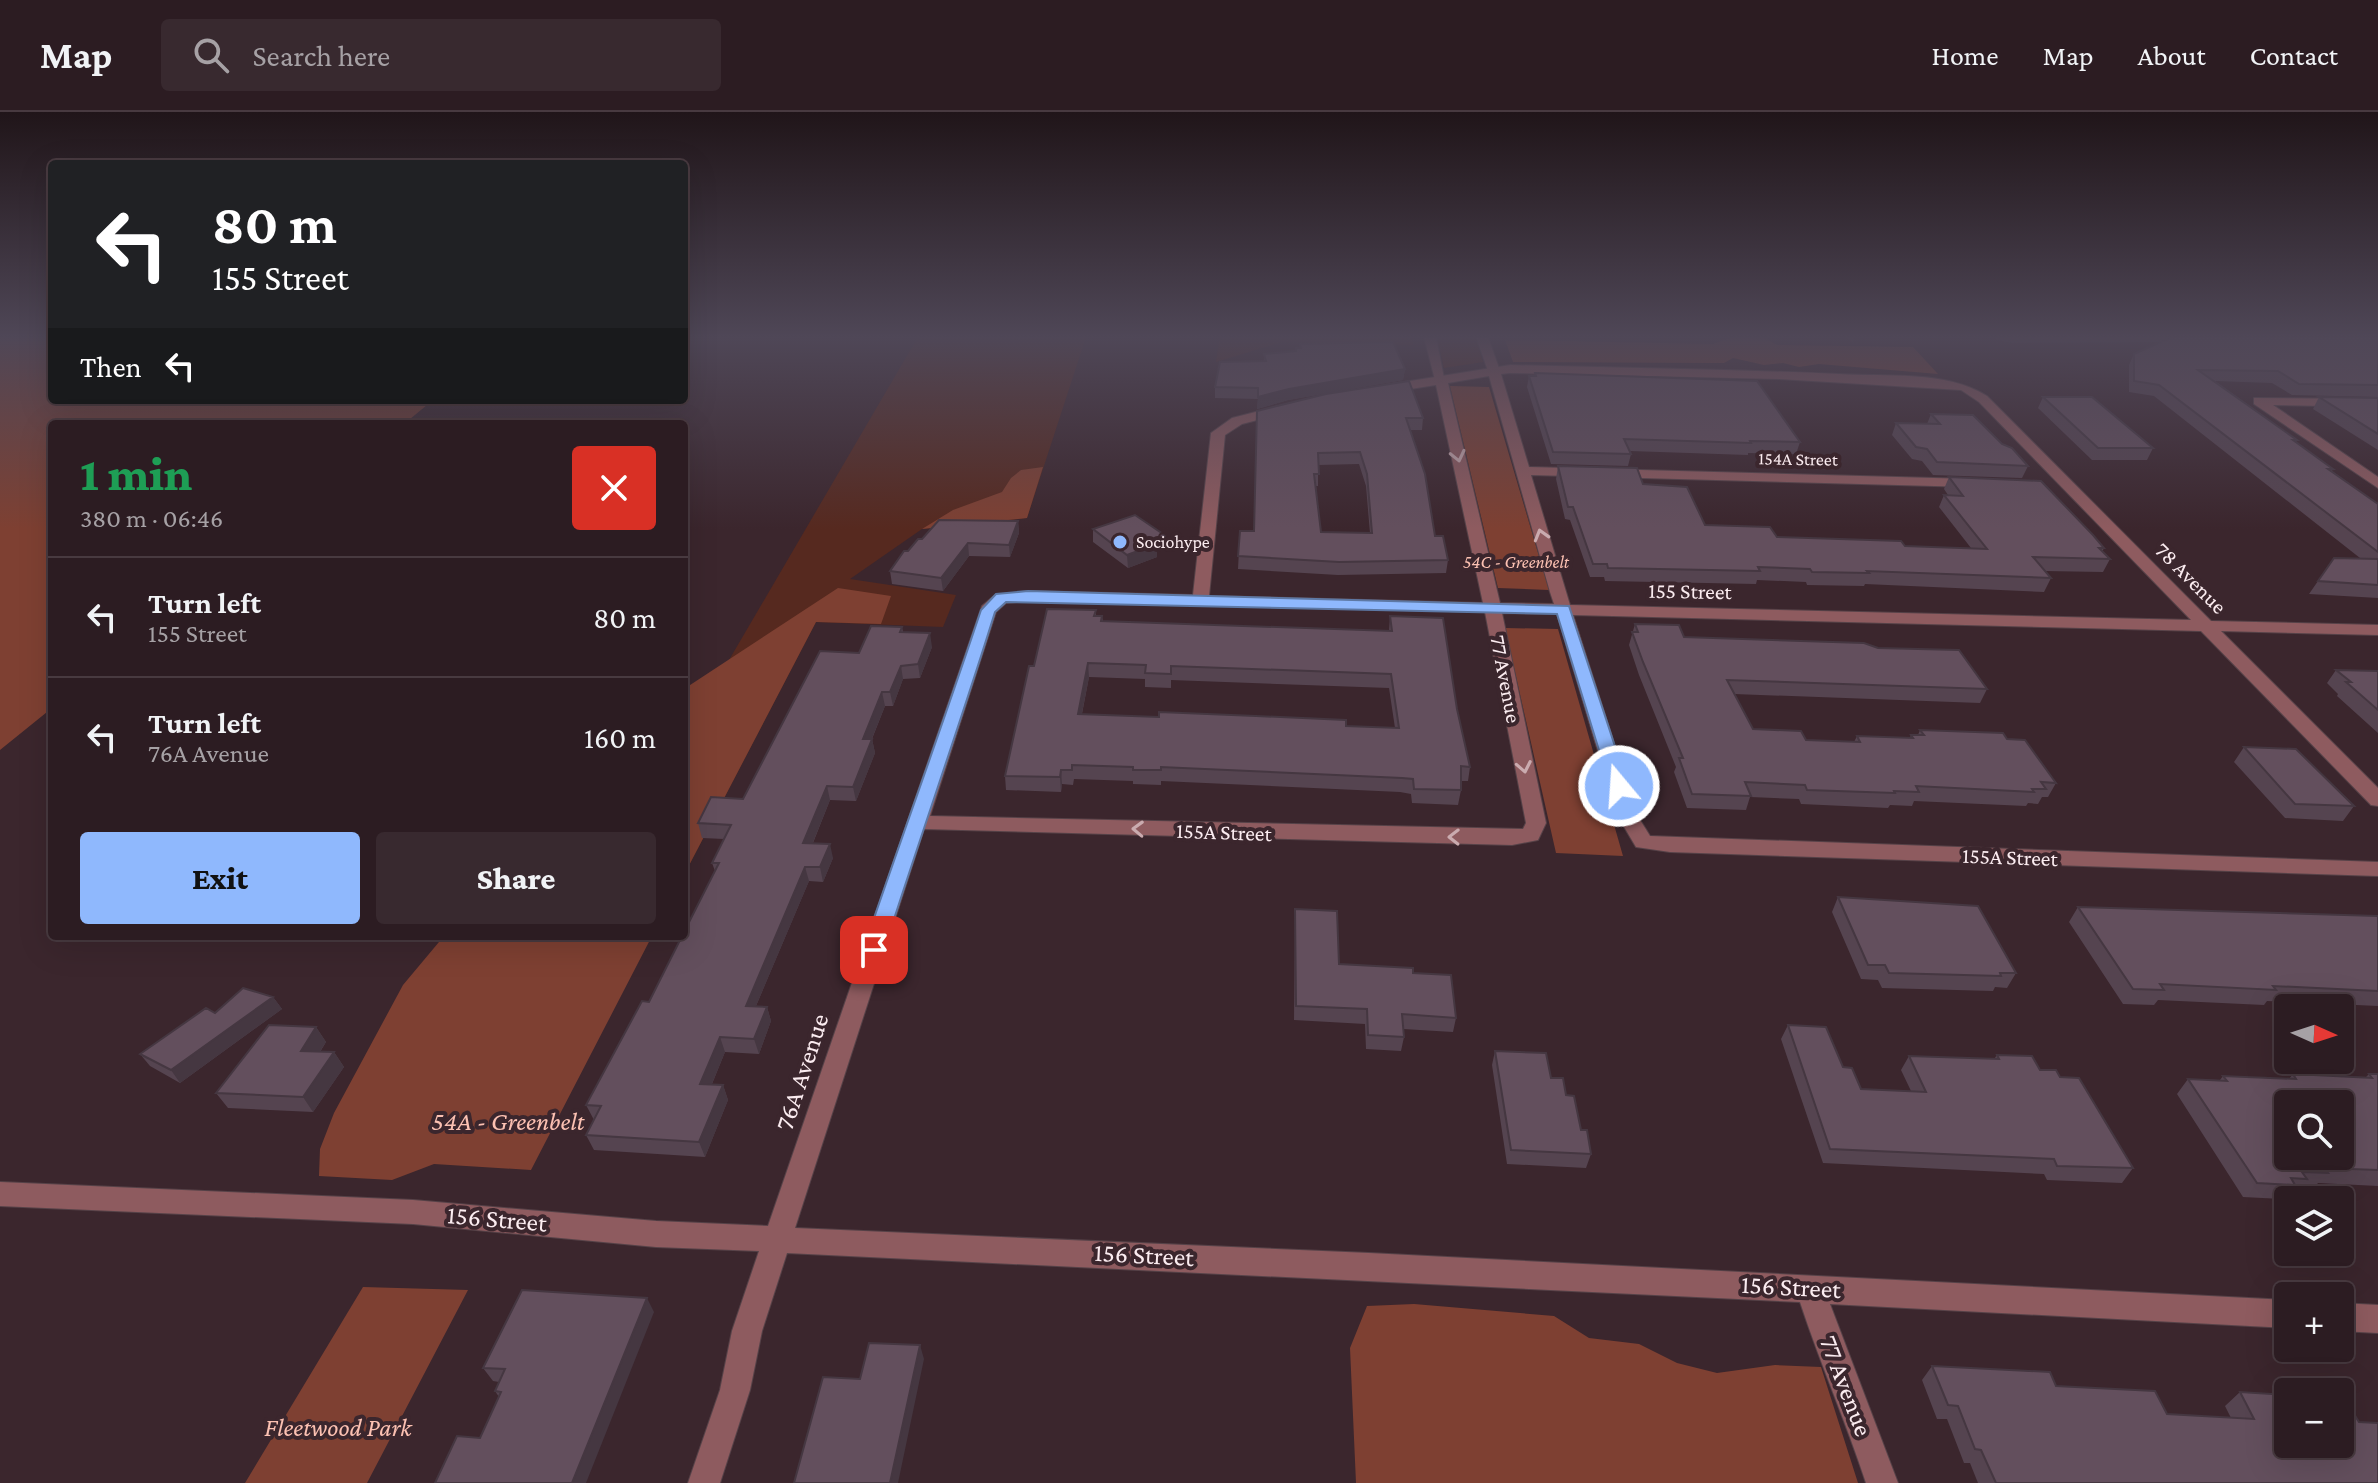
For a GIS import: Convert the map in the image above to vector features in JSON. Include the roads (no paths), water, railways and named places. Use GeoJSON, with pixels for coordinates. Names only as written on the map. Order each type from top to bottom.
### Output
{"type":"FeatureCollection","features":[{"type":"Feature","properties":{"kind":"street","name":"77 Avenue"},"geometry":{"type":"LineString","coordinates":[[1446,401],[1536,823],[1531,835]]}},
{"type":"Feature","properties":{"kind":"street"},"geometry":{"type":"LineString","coordinates":[[1503,401],[1563,610]]}},
{"type":"Feature","properties":{"kind":"street","name":"78 Avenue"},"geometry":{"type":"LineString","coordinates":[[1981,401],[2378,800]]}},
{"type":"Feature","properties":{"kind":"street"},"geometry":{"type":"LineString","coordinates":[[2378,403],[2259,401],[2378,484]]}},
{"type":"Feature","properties":{"kind":"street"},"geometry":{"type":"LineString","coordinates":[[1200,602],[1215,440],[1226,427],[1297,405]]}},
{"type":"Feature","properties":{"kind":"street","name":"154A Street"},"geometry":{"type":"LineString","coordinates":[[1523,471],[1988,484]]}},
{"type":"Feature","properties":{"kind":"street"},"geometry":{"type":"LineString","coordinates":[[2041,487],[2071,488]]}},
{"type":"Feature","properties":{"kind":"street","name":"155 Street"},"geometry":{"type":"LineString","coordinates":[[1001,598],[1046,596],[2378,630]]}},
{"type":"Feature","properties":{"kind":"street","name":"76A Avenue"},"geometry":{"type":"LineString","coordinates":[[704,1483],[735,1390],[747,1331],[952,726],[988,610],[1001,598]]}},
{"type":"Feature","properties":{"kind":"street","name":"155A Street"},"geometry":{"type":"LineString","coordinates":[[1563,610],[1627,815],[1643,842],[1685,846],[2378,869]]}},
{"type":"Feature","properties":{"kind":"street","name":"155A Street"},"geometry":{"type":"LineString","coordinates":[[917,822],[1360,835],[1512,838],[1531,835]]}},
{"type":"Feature","properties":{"kind":"street","name":"156 Street"},"geometry":{"type":"LineString","coordinates":[[0,1194],[413,1212],[656,1234],[778,1237],[2274,1313]]}},
{"type":"Feature","properties":{"kind":"street","name":"77 Avenue"},"geometry":{"type":"LineString","coordinates":[[1810,1288],[1841,1380],[1859,1415],[1882,1483]]}},
{"type":"Feature","properties":{"kind":"street"},"geometry":{"type":"LineString","coordinates":[[2354,1318],[2378,1319]]}},
{"type":"Feature","properties":{"kind":"place","name":"Sociohype"},"geometry":{"type":"Point","coordinates":[1120,542]}},
{"type":"Feature","properties":{"kind":"park label","name":"54C - Greenbelt"},"geometry":{"type":"Point","coordinates":[1516,562]}},
{"type":"Feature","properties":{"kind":"park label","name":"54A - Greenbelt"},"geometry":{"type":"Point","coordinates":[508,1121]}},
{"type":"Feature","properties":{"kind":"park label","name":"Fleetwood Park"},"geometry":{"type":"Point","coordinates":[338,1427]}}]}
